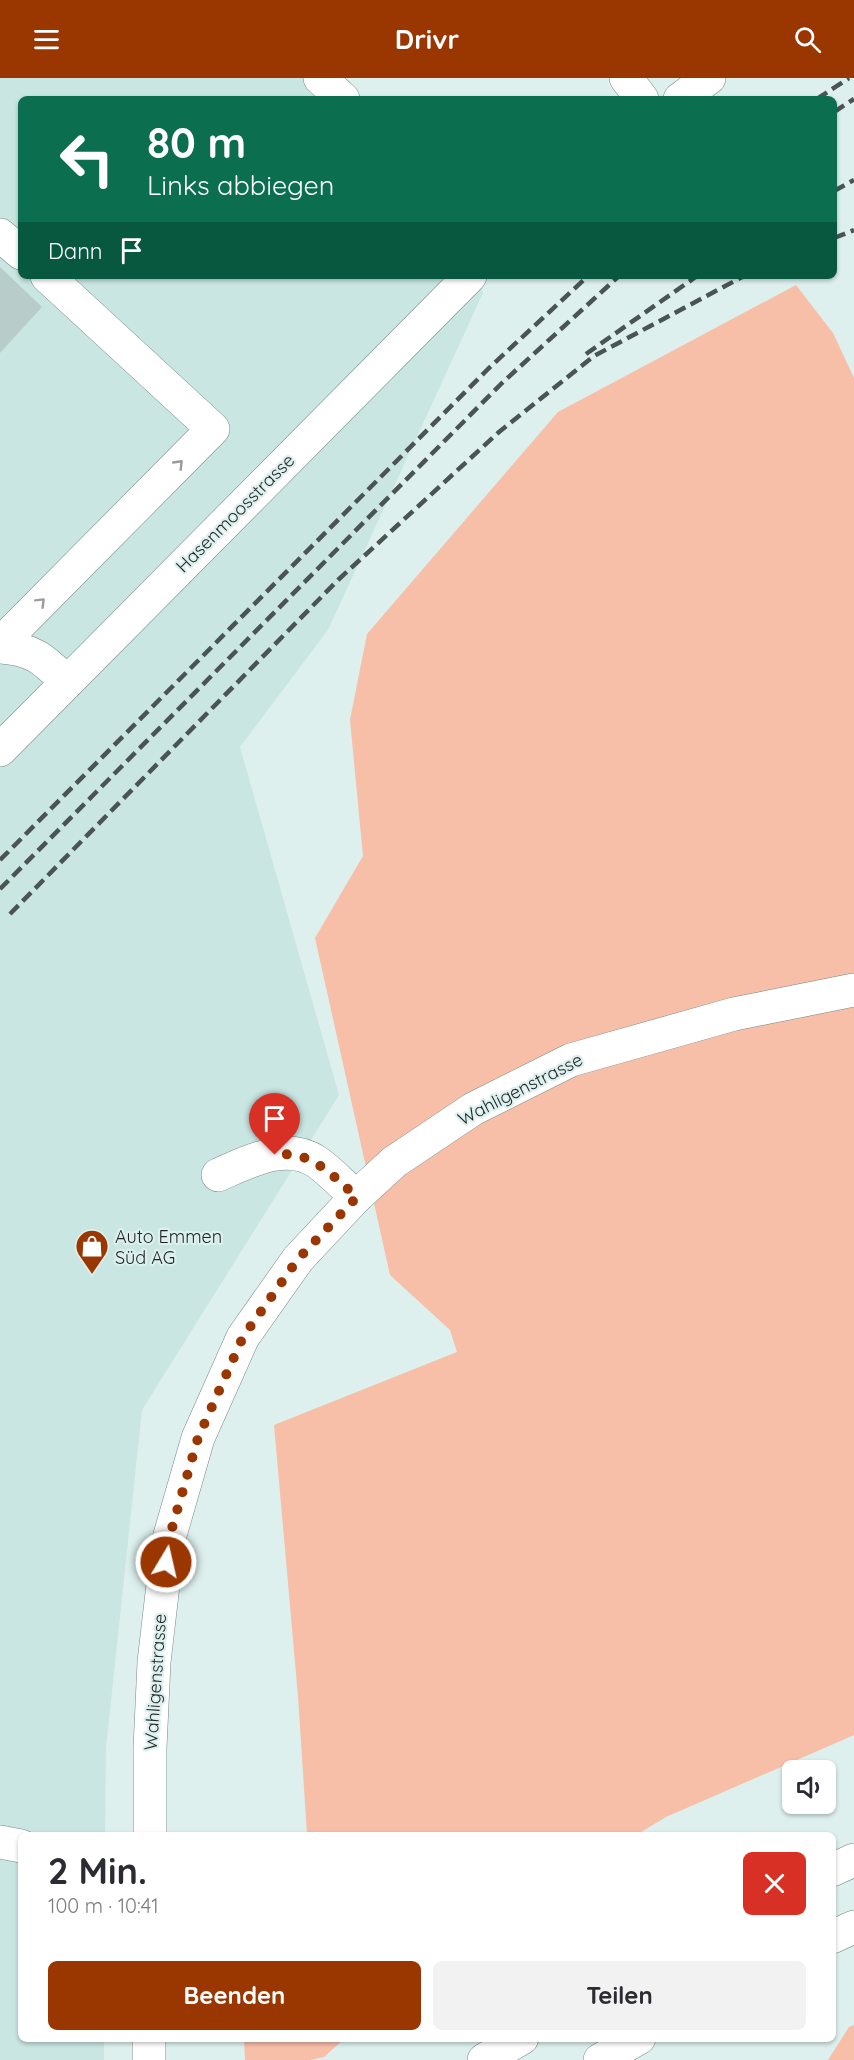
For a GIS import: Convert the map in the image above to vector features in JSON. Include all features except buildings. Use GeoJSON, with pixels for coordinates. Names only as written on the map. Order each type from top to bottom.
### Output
{"type":"FeatureCollection","features":[{"type":"Feature","properties":{"kind":"main road"},"geometry":{"type":"LineString","coordinates":[[320,78],[341,96]]}},
{"type":"Feature","properties":{"kind":"main road"},"geometry":{"type":"LineString","coordinates":[[626,78],[640,96]]}},
{"type":"Feature","properties":{"kind":"main road"},"geometry":{"type":"LineString","coordinates":[[684,96],[709,78]]}},
{"type":"Feature","properties":{"kind":"main road"},"geometry":{"type":"LineString","coordinates":[[0,235],[18,250]]}},
{"type":"Feature","properties":{"kind":"main road"},"geometry":{"type":"LineString","coordinates":[[0,645],[213,429],[49,279]]}},
{"type":"Feature","properties":{"kind":"main road","name":"Hasenmoosstrasse"},"geometry":{"type":"LineString","coordinates":[[0,750],[467,279]]}},
{"type":"Feature","properties":{"kind":"main road"},"geometry":{"type":"LineString","coordinates":[[0,645],[33,652],[67,682]]}},
{"type":"Feature","properties":{"kind":"main road","name":"Wahligenstrasse"},"geometry":{"type":"LineString","coordinates":[[150,1832],[150,1748],[154,1662],[166,1553],[198,1438],[243,1337],[298,1259],[394,1162],[473,1109],[571,1060],[734,1014],[854,990]]}},
{"type":"Feature","properties":{"kind":"main road"},"geometry":{"type":"LineString","coordinates":[[218,1175],[260,1157],[289,1153],[316,1161],[357,1197]]}},
{"type":"Feature","properties":{"kind":"main road"},"geometry":{"type":"LineString","coordinates":[[0,1842],[18,1845]]}},
{"type":"Feature","properties":{"kind":"main road"},"geometry":{"type":"LineString","coordinates":[[836,1867],[854,1860]]}},
{"type":"Feature","properties":{"kind":"main road"},"geometry":{"type":"LineString","coordinates":[[836,1935],[854,1926]]}},
{"type":"Feature","properties":{"kind":"main road"},"geometry":{"type":"LineString","coordinates":[[149,2042],[149,2060]]}},
{"type":"Feature","properties":{"kind":"main road"},"geometry":{"type":"LineString","coordinates":[[484,2060],[515,2042]]}},
{"type":"Feature","properties":{"kind":"main road"},"geometry":{"type":"LineString","coordinates":[[600,2060],[632,2042]]}},
{"type":"Feature","properties":{"kind":"shaded area"},"geometry":{"type":"Polygon","coordinates":[[[0,78],[313,78],[331,96],[18,96],[18,279],[478,279],[483,293],[328,630],[240,747],[339,1095],[142,1410],[106,1748],[105,1832],[18,1832],[18,2042],[104,2042],[104,2060],[0,2060],[0,78]]]}},
{"type":"Feature","properties":{"kind":"shaded area"},"geometry":{"type":"Polygon","coordinates":[[[796,285],[833,333],[854,378],[854,1735],[797,1760],[782,1760],[782,1766],[666,1817],[641,1832],[307,1832],[298,1696],[274,1425],[457,1352],[450,1330],[390,1275],[315,938],[363,856],[350,720],[367,634],[558,412],[796,285]]]}},
{"type":"Feature","properties":{"kind":"shaded area"},"geometry":{"type":"Polygon","coordinates":[[[854,2025],[854,2060],[828,2060],[849,2027],[854,2025]]]}},
{"type":"Feature","properties":{"kind":"shaded area"},"geometry":{"type":"Polygon","coordinates":[[[244,2042],[341,2042],[324,2057],[310,2060],[245,2060],[244,2042]]]}},
{"type":"Feature","properties":{"kind":"railway"},"geometry":{"type":"LineString","coordinates":[[822,96],[849,78]]}},
{"type":"Feature","properties":{"kind":"railway"},"geometry":{"type":"LineString","coordinates":[[837,110],[854,99]]}},
{"type":"Feature","properties":{"kind":"railway"},"geometry":{"type":"LineString","coordinates":[[837,189],[854,180]]}},
{"type":"Feature","properties":{"kind":"railway"},"geometry":{"type":"LineString","coordinates":[[837,237],[854,230]]}},
{"type":"Feature","properties":{"kind":"railway"},"geometry":{"type":"LineString","coordinates":[[0,860],[488,369],[585,279]]}},
{"type":"Feature","properties":{"kind":"railway"},"geometry":{"type":"LineString","coordinates":[[0,889],[502,383],[616,279]]}},
{"type":"Feature","properties":{"kind":"railway"},"geometry":{"type":"LineString","coordinates":[[586,354],[693,279]]}},
{"type":"Feature","properties":{"kind":"railway"},"geometry":{"type":"LineString","coordinates":[[10,914],[338,580],[499,432],[594,356],[738,279]]}},
{"type":"Feature","properties":{"kind":"place","name":"Auto Emmen Süd AG"},"geometry":{"type":"Point","coordinates":[92,1275]}},
{"type":"Feature","properties":{"kind":"route"},"geometry":{"type":"LineString","coordinates":[[166,1562],[168,1542],[198,1438],[243,1337],[298,1259],[357,1197],[316,1161],[289,1153],[275,1155]]}}]}
